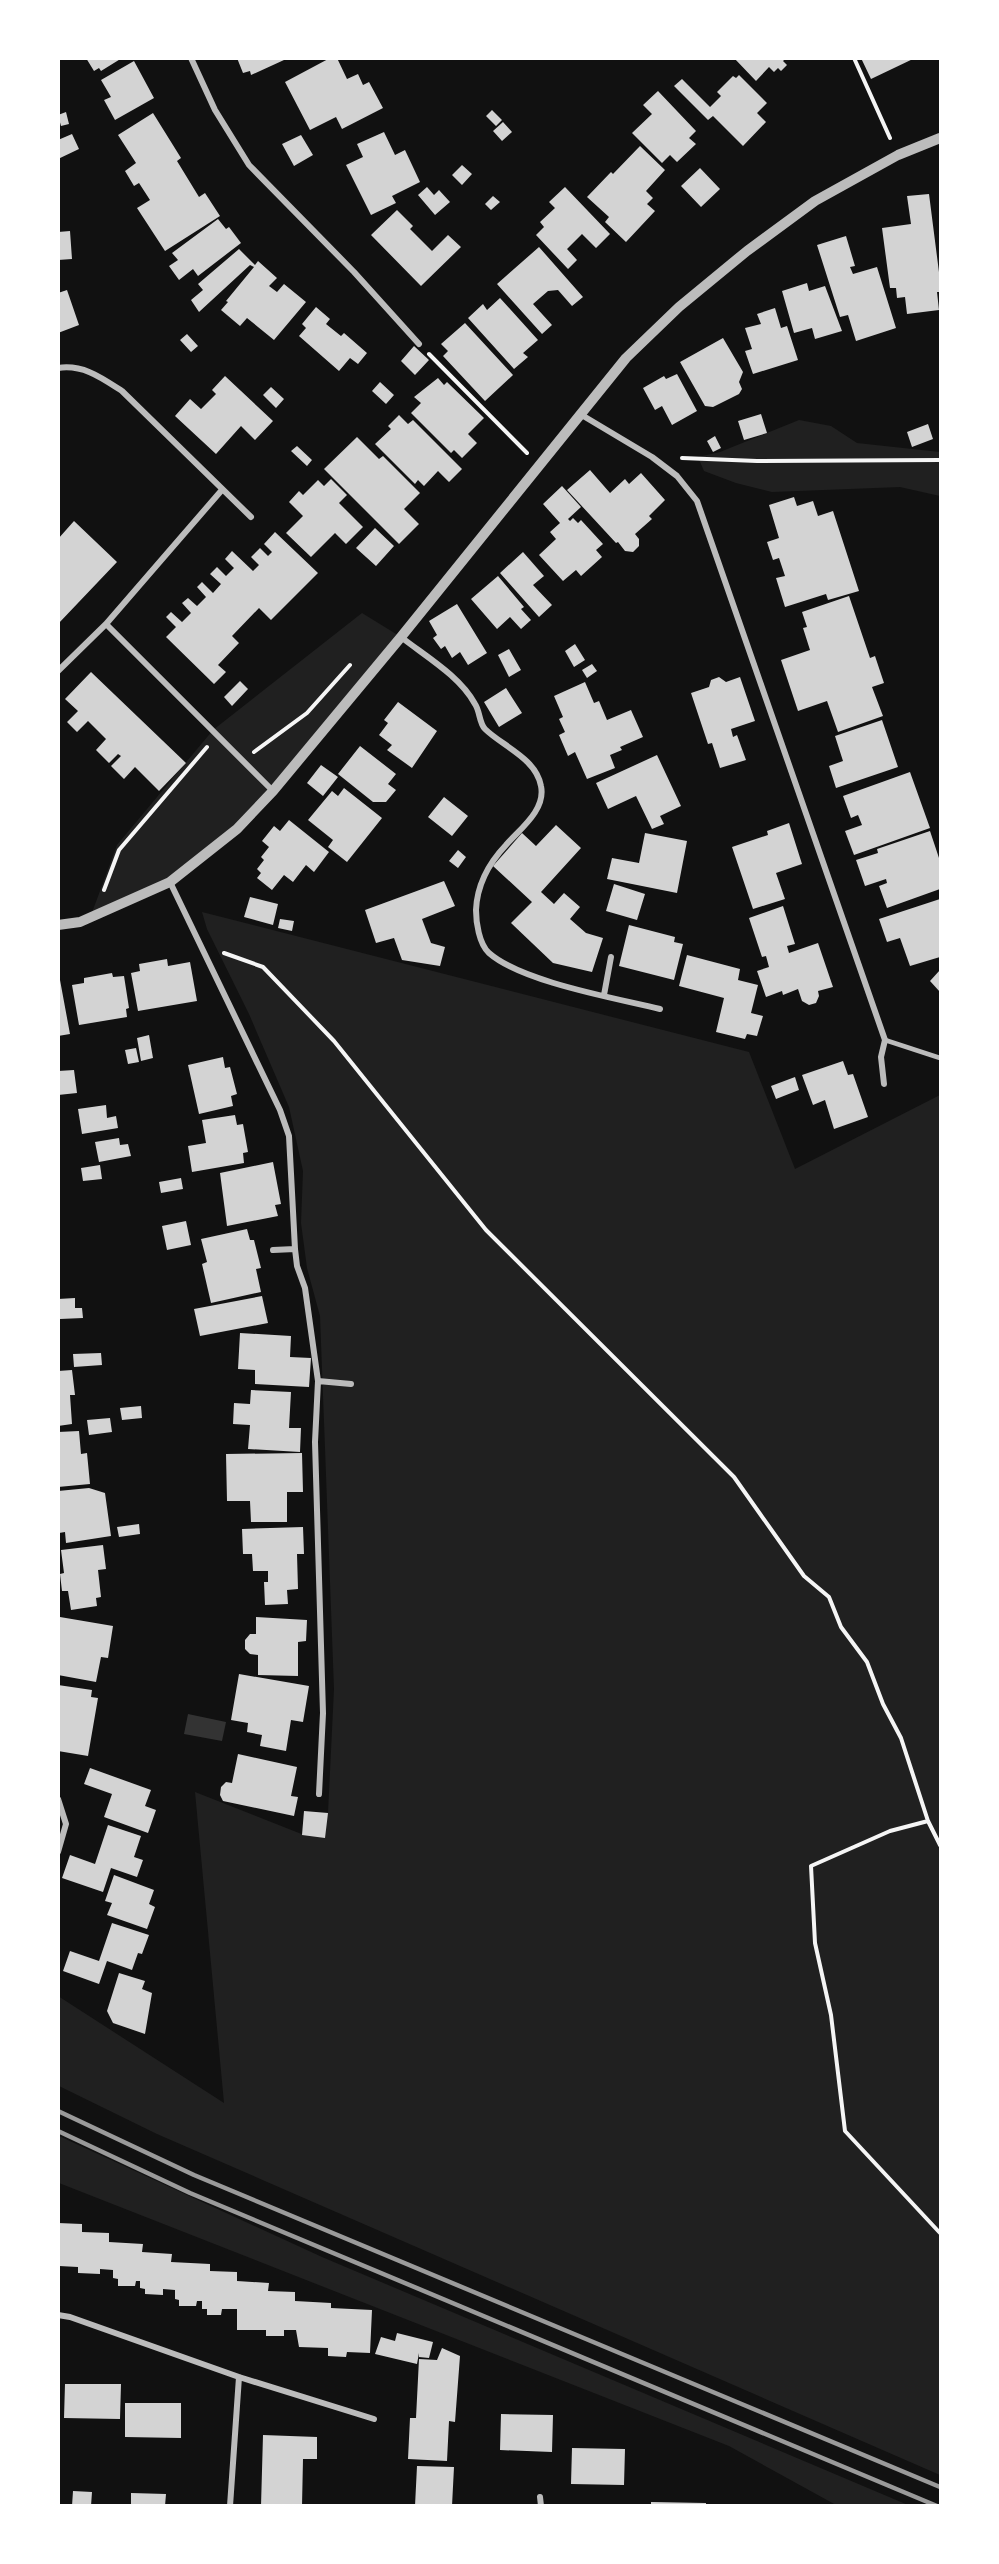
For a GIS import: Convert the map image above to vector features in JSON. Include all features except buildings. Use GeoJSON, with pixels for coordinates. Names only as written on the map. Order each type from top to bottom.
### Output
{"type":"FeatureCollection","features":[{"type":"Feature","properties":{"kind":"street"},"geometry":{"type":"LineString","coordinates":[[191,58],[214,111],[249,165],[292,212],[354,272],[419,344]]}},
{"type":"Feature","properties":{"kind":"street"},"geometry":{"type":"LineString","coordinates":[[58,925],[80,922],[170,882],[237,829],[273,790],[401,637],[538,464],[626,358],[679,308],[747,251],[815,201],[898,155],[940,138]]}},
{"type":"Feature","properties":{"kind":"street"},"geometry":{"type":"LineString","coordinates":[[58,368],[72,366],[98,375],[122,391],[221,491],[251,517]]}},
{"type":"Feature","properties":{"kind":"street"},"geometry":{"type":"LineString","coordinates":[[580,414],[651,457],[676,476],[697,501],[885,1040],[881,1058],[884,1084]]}},
{"type":"Feature","properties":{"kind":"street"},"geometry":{"type":"LineString","coordinates":[[58,671],[106,624],[221,491]]}},
{"type":"Feature","properties":{"kind":"street"},"geometry":{"type":"LineString","coordinates":[[106,624],[273,790]]}},
{"type":"Feature","properties":{"kind":"street"},"geometry":{"type":"LineString","coordinates":[[401,637],[458,682],[476,704],[483,727],[515,751],[540,779],[542,796],[538,808],[501,850],[481,885],[476,922],[487,951],[517,971],[660,1009]]}},
{"type":"Feature","properties":{"kind":"street"},"geometry":{"type":"LineString","coordinates":[[170,882],[280,1110],[289,1136],[293,1169],[297,1266],[305,1288],[318,1381],[315,1442],[322,1713],[320,1794]]}},
{"type":"Feature","properties":{"kind":"street"},"geometry":{"type":"LineString","coordinates":[[604,995],[611,957]]}},
{"type":"Feature","properties":{"kind":"street"},"geometry":{"type":"LineString","coordinates":[[273,1250],[295,1249]]}},
{"type":"Feature","properties":{"kind":"street"},"geometry":{"type":"LineString","coordinates":[[318,1381],[351,1384]]}},
{"type":"Feature","properties":{"kind":"street"},"geometry":{"type":"LineString","coordinates":[[58,1799],[66,1824],[58,1852]]}},
{"type":"Feature","properties":{"kind":"street"},"geometry":{"type":"LineString","coordinates":[[58,2315],[70,2317],[239,2377],[374,2419]]}},
{"type":"Feature","properties":{"kind":"street"},"geometry":{"type":"LineString","coordinates":[[230,2505],[239,2377]]}},
{"type":"Feature","properties":{"kind":"street"},"geometry":{"type":"LineString","coordinates":[[540,2498],[541,2505]]}},
{"type":"Feature","properties":{"kind":"lane"},"geometry":{"type":"LineString","coordinates":[[885,1040],[940,1058]]}},
{"type":"Feature","properties":{"kind":"path"},"geometry":{"type":"LineString","coordinates":[[854,58],[898,155]]}},
{"type":"Feature","properties":{"kind":"path"},"geometry":{"type":"LineString","coordinates":[[419,344],[538,464]]}},
{"type":"Feature","properties":{"kind":"path"},"geometry":{"type":"LineString","coordinates":[[651,457],[757,461],[940,460]]}},
{"type":"Feature","properties":{"kind":"path"},"geometry":{"type":"LineString","coordinates":[[243,760],[307,713],[354,660]]}},
{"type":"Feature","properties":{"kind":"path"},"geometry":{"type":"LineString","coordinates":[[94,916],[119,850],[217,734]]}},
{"type":"Feature","properties":{"kind":"path"},"geometry":{"type":"LineString","coordinates":[[202,951],[219,951],[263,968],[334,1041],[486,1230],[734,1477],[804,1576],[829,1597],[841,1627],[867,1662],[883,1704],[901,1738],[928,1821],[940,1845]]}},
{"type":"Feature","properties":{"kind":"path"},"geometry":{"type":"LineString","coordinates":[[928,1821],[890,1831],[811,1866],[815,1943],[831,2015],[845,2131],[940,2233]]}},
{"type":"Feature","properties":{"kind":"shaded area"},"geometry":{"type":"Polygon","coordinates":[[[799,420],[831,426],[857,443],[940,452],[940,496],[900,487],[772,492],[736,483],[704,471],[698,457],[720,452],[799,420]]]}},
{"type":"Feature","properties":{"kind":"shaded area"},"geometry":{"type":"Polygon","coordinates":[[[362,613],[401,637],[273,791],[170,882],[90,918],[117,845],[213,730],[362,613]]]}},
{"type":"Feature","properties":{"kind":"shaded area"},"geometry":{"type":"Polygon","coordinates":[[[202,912],[749,1052],[795,1169],[940,1095],[940,2475],[157,2134],[59,2086],[58,1996],[224,2103],[195,1792],[304,1835],[328,1813],[334,1689],[320,1316],[307,1268],[301,1223],[303,1171],[289,1107],[249,1014],[207,929],[202,912]]]}},
{"type":"Feature","properties":{"kind":"shaded area"},"geometry":{"type":"Polygon","coordinates":[[[188,1714],[226,1722],[222,1741],[184,1734],[188,1714]]]}},
{"type":"Feature","properties":{"kind":"shaded area"},"geometry":{"type":"Polygon","coordinates":[[[59,2136],[322,2257],[908,2505],[836,2505],[729,2446],[59,2183],[59,2136]]]}},
{"type":"Feature","properties":{"kind":"railway"},"geometry":{"type":"LineString","coordinates":[[58,2111],[194,2175],[940,2487]]}},
{"type":"Feature","properties":{"kind":"railway"},"geometry":{"type":"LineString","coordinates":[[58,2131],[190,2193],[937,2506]]}}]}
